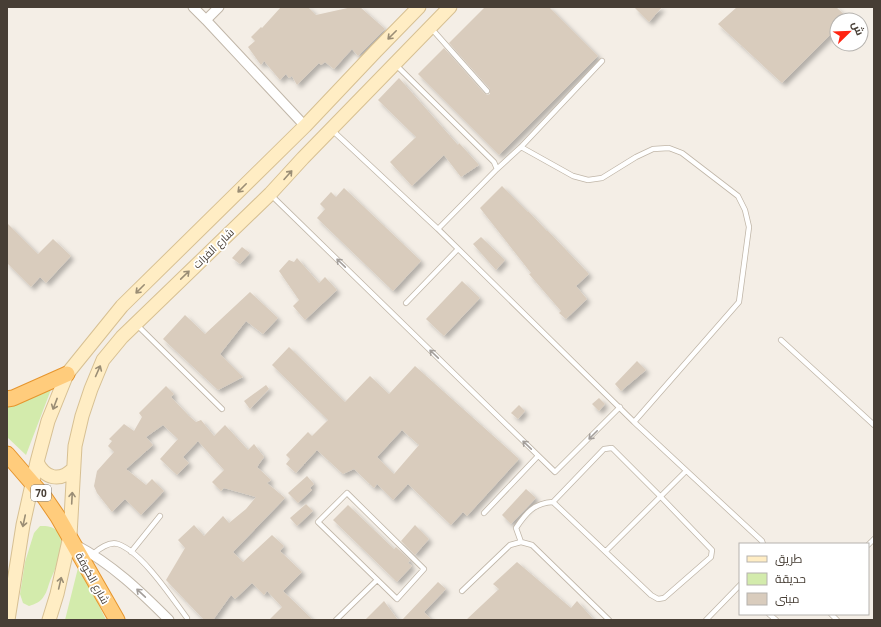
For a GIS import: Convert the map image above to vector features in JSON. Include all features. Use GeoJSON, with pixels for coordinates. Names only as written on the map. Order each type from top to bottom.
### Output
{"type":"FeatureCollection","features":[{"type":"Feature","properties":{"kind":"highway"},"geometry":{"type":"LineString","coordinates":[[7,399],[25,393],[67,374]]}},
{"type":"Feature","properties":{"kind":"highway","name":"70"},"geometry":{"type":"LineString","coordinates":[[7,454],[45,498],[72,540]]}},
{"type":"Feature","properties":{"kind":"highway","name":"شارع الكوفة"},"geometry":{"type":"LineString","coordinates":[[72,540],[116,620]]}},
{"type":"Feature","properties":{"kind":"main road","name":"شارع الفرات"},"geometry":{"type":"LineString","coordinates":[[8,620],[23,525],[37,462],[48,421],[67,374],[122,306],[305,126],[419,7]]}},
{"type":"Feature","properties":{"kind":"main road","name":"شارع الفرات"},"geometry":{"type":"LineString","coordinates":[[49,620],[72,540],[73,469],[78,431],[91,389],[103,360],[122,337],[270,194],[330,129],[450,7]]}},
{"type":"Feature","properties":{"kind":"main road"},"geometry":{"type":"LineString","coordinates":[[409,18],[409,25],[417,33],[427,30]]}},
{"type":"Feature","properties":{"kind":"main road"},"geometry":{"type":"LineString","coordinates":[[376,51],[385,54],[395,63]]}},
{"type":"Feature","properties":{"kind":"main road"},"geometry":{"type":"LineString","coordinates":[[37,462],[40,469],[53,477],[61,477],[68,474],[73,469]]}},
{"type":"Feature","properties":{"kind":"street"},"geometry":{"type":"LineString","coordinates":[[193,7],[305,126]]}},
{"type":"Feature","properties":{"kind":"street"},"geometry":{"type":"LineString","coordinates":[[206,20],[219,7]]}},
{"type":"Feature","properties":{"kind":"street"},"geometry":{"type":"LineString","coordinates":[[72,540],[126,579],[169,620]]}},
{"type":"Feature","properties":{"kind":"lane"},"geometry":{"type":"LineString","coordinates":[[427,30],[487,91]]}},
{"type":"Feature","properties":{"kind":"lane"},"geometry":{"type":"LineString","coordinates":[[438,229],[497,169],[521,147],[602,61]]}},
{"type":"Feature","properties":{"kind":"lane"},"geometry":{"type":"LineString","coordinates":[[395,63],[494,162],[497,169]]}},
{"type":"Feature","properties":{"kind":"lane"},"geometry":{"type":"LineString","coordinates":[[330,129],[438,229],[634,422],[763,543]]}},
{"type":"Feature","properties":{"kind":"lane"},"geometry":{"type":"LineString","coordinates":[[521,147],[572,176],[588,180],[602,178],[636,157],[653,149],[669,148],[682,153],[738,196],[745,210],[749,227],[739,302],[634,422]]}},
{"type":"Feature","properties":{"kind":"lane"},"geometry":{"type":"LineString","coordinates":[[270,194],[555,472],[620,407]]}},
{"type":"Feature","properties":{"kind":"lane"},"geometry":{"type":"LineString","coordinates":[[406,303],[458,249]]}},
{"type":"Feature","properties":{"kind":"lane"},"geometry":{"type":"LineString","coordinates":[[136,324],[222,409]]}},
{"type":"Feature","properties":{"kind":"lane"},"geometry":{"type":"LineString","coordinates":[[781,340],[874,425]]}},
{"type":"Feature","properties":{"kind":"lane"},"geometry":{"type":"LineString","coordinates":[[521,542],[516,528],[522,518],[543,502],[553,502],[651,595],[658,598],[664,598],[711,557],[712,550],[612,448],[604,449],[553,502]]}},
{"type":"Feature","properties":{"kind":"lane"},"geometry":{"type":"LineString","coordinates":[[484,513],[538,456]]}},
{"type":"Feature","properties":{"kind":"lane"},"geometry":{"type":"LineString","coordinates":[[606,551],[686,471]]}},
{"type":"Feature","properties":{"kind":"lane"},"geometry":{"type":"LineString","coordinates":[[347,493],[424,569],[396,599],[377,580],[318,522],[347,493]]}},
{"type":"Feature","properties":{"kind":"lane"},"geometry":{"type":"LineString","coordinates":[[132,552],[160,516]]}},
{"type":"Feature","properties":{"kind":"lane"},"geometry":{"type":"LineString","coordinates":[[462,591],[510,545],[521,542],[532,545],[609,620]]}},
{"type":"Feature","properties":{"kind":"lane"},"geometry":{"type":"LineString","coordinates":[[93,554],[100,548],[109,544],[117,544],[132,552],[150,569],[187,618]]}},
{"type":"Feature","properties":{"kind":"lane"},"geometry":{"type":"LineString","coordinates":[[336,620],[377,580]]}},
{"type":"Feature","properties":{"kind":"lane"},"geometry":{"type":"LineString","coordinates":[[706,620],[739,586]]}},
{"type":"Feature","properties":{"kind":"green space"},"geometry":{"type":"Polygon","coordinates":[[[52,387],[26,455],[7,437],[7,404],[52,387]]]}},
{"type":"Feature","properties":{"kind":"green space"},"geometry":{"type":"Polygon","coordinates":[[[40,526],[51,527],[57,531],[61,538],[60,555],[43,598],[36,604],[29,606],[23,603],[20,594],[25,562],[34,533],[40,526]]]}},
{"type":"Feature","properties":{"kind":"green space"},"geometry":{"type":"Polygon","coordinates":[[[79,564],[106,620],[65,620],[79,564]]]}},
{"type":"Feature","properties":{"kind":"building"},"geometry":{"type":"Polygon","coordinates":[[[281,7],[308,7],[316,15],[352,7],[360,7],[385,29],[358,56],[352,49],[334,69],[325,62],[321,65],[319,63],[297,85],[292,76],[289,78],[286,74],[280,80],[264,61],[261,65],[248,47],[255,41],[251,37],[261,27],[262,28],[281,7]]]}},
{"type":"Feature","properties":{"kind":"building"},"geometry":{"type":"Polygon","coordinates":[[[485,7],[549,7],[598,56],[499,155],[418,74],[444,48],[484,93],[487,95],[490,94],[490,89],[449,43],[485,7]]]}},
{"type":"Feature","properties":{"kind":"building"},"geometry":{"type":"Polygon","coordinates":[[[634,7],[662,7],[649,22],[634,7]]]}},
{"type":"Feature","properties":{"kind":"building"},"geometry":{"type":"Polygon","coordinates":[[[737,7],[836,7],[841,12],[829,12],[829,36],[782,83],[718,24],[737,7]]]}},
{"type":"Feature","properties":{"kind":"building"},"geometry":{"type":"Polygon","coordinates":[[[399,78],[458,145],[459,143],[479,165],[461,177],[444,155],[412,186],[390,162],[416,137],[378,100],[399,78]]]}},
{"type":"Feature","properties":{"kind":"building"},"geometry":{"type":"Polygon","coordinates":[[[502,186],[589,274],[576,286],[587,299],[566,319],[559,313],[561,311],[529,274],[531,273],[480,208],[502,186]]]}},
{"type":"Feature","properties":{"kind":"building"},"geometry":{"type":"Polygon","coordinates":[[[344,188],[421,261],[393,291],[317,218],[325,209],[320,204],[331,192],[336,197],[344,188]]]}},
{"type":"Feature","properties":{"kind":"building"},"geometry":{"type":"Polygon","coordinates":[[[7,223],[38,254],[53,239],[71,256],[46,283],[40,277],[31,287],[7,263],[7,223]]]}},
{"type":"Feature","properties":{"kind":"building"},"geometry":{"type":"Polygon","coordinates":[[[481,237],[505,260],[496,270],[473,244],[481,237]]]}},
{"type":"Feature","properties":{"kind":"building"},"geometry":{"type":"Polygon","coordinates":[[[242,247],[250,253],[240,264],[232,258],[242,247]]]}},
{"type":"Feature","properties":{"kind":"building"},"geometry":{"type":"Polygon","coordinates":[[[297,258],[319,283],[325,277],[337,290],[305,320],[293,306],[299,300],[279,271],[289,260],[294,262],[297,258]]]}},
{"type":"Feature","properties":{"kind":"building"},"geometry":{"type":"Polygon","coordinates":[[[462,281],[480,298],[444,336],[426,319],[462,281]]]}},
{"type":"Feature","properties":{"kind":"building"},"geometry":{"type":"Polygon","coordinates":[[[250,292],[278,318],[263,334],[246,321],[220,354],[243,377],[218,390],[163,339],[185,315],[205,334],[250,292]]]}},
{"type":"Feature","properties":{"kind":"building"},"geometry":{"type":"Polygon","coordinates":[[[289,347],[345,402],[370,376],[389,394],[415,366],[519,459],[467,516],[463,512],[451,525],[408,484],[393,500],[377,484],[374,488],[354,469],[343,474],[317,450],[296,473],[286,464],[290,459],[286,455],[308,432],[312,436],[328,420],[272,365],[289,347]],[[402,430],[377,457],[394,474],[419,445],[402,430]]]}},
{"type":"Feature","properties":{"kind":"building"},"geometry":{"type":"Polygon","coordinates":[[[637,361],[646,370],[621,391],[615,384],[637,361]]]}},
{"type":"Feature","properties":{"kind":"building"},"geometry":{"type":"Polygon","coordinates":[[[266,385],[269,389],[250,409],[244,401],[266,385]]]}},
{"type":"Feature","properties":{"kind":"building"},"geometry":{"type":"Polygon","coordinates":[[[166,386],[174,394],[171,397],[189,416],[196,422],[201,420],[214,436],[225,425],[248,450],[254,444],[264,457],[257,467],[271,480],[267,483],[285,498],[233,552],[243,562],[272,535],[284,546],[280,551],[302,572],[283,591],[313,620],[269,620],[282,607],[267,591],[264,595],[252,583],[235,599],[231,595],[213,620],[204,620],[166,580],[185,548],[178,540],[194,525],[204,536],[223,516],[229,523],[246,509],[256,497],[224,488],[221,491],[212,482],[224,470],[198,441],[183,457],[189,463],[177,475],[160,459],[178,439],[163,425],[146,437],[153,445],[126,469],[146,485],[152,479],[164,491],[141,515],[125,499],[112,512],[97,493],[94,486],[97,471],[114,452],[108,446],[112,441],[109,439],[124,424],[134,431],[142,417],[139,413],[166,386]]]}},
{"type":"Feature","properties":{"kind":"building"},"geometry":{"type":"Polygon","coordinates":[[[599,398],[605,404],[599,411],[592,404],[599,398]]]}},
{"type":"Feature","properties":{"kind":"building"},"geometry":{"type":"Polygon","coordinates":[[[519,405],[525,411],[518,419],[511,413],[519,405]]]}},
{"type":"Feature","properties":{"kind":"building"},"geometry":{"type":"Polygon","coordinates":[[[307,476],[314,484],[310,488],[312,490],[298,503],[288,493],[307,476]]]}},
{"type":"Feature","properties":{"kind":"building"},"geometry":{"type":"Polygon","coordinates":[[[526,489],[536,498],[511,524],[502,515],[526,489]]]}},
{"type":"Feature","properties":{"kind":"building"},"geometry":{"type":"Polygon","coordinates":[[[306,504],[313,511],[297,526],[290,518],[306,504]]]}},
{"type":"Feature","properties":{"kind":"building"},"geometry":{"type":"Polygon","coordinates":[[[348,505],[394,549],[396,547],[410,560],[408,563],[412,566],[397,582],[333,520],[348,505]]]}},
{"type":"Feature","properties":{"kind":"building"},"geometry":{"type":"Polygon","coordinates":[[[415,525],[429,539],[415,555],[401,541],[415,525]]]}},
{"type":"Feature","properties":{"kind":"building"},"geometry":{"type":"Polygon","coordinates":[[[517,562],[571,608],[577,601],[594,620],[466,620],[499,589],[493,584],[517,562]]]}},
{"type":"Feature","properties":{"kind":"building"},"geometry":{"type":"Polygon","coordinates":[[[438,582],[446,589],[424,612],[432,620],[402,620],[438,582]]]}},
{"type":"Feature","properties":{"kind":"building"},"geometry":{"type":"Polygon","coordinates":[[[384,601],[398,620],[365,620],[384,601]]]}}]}
